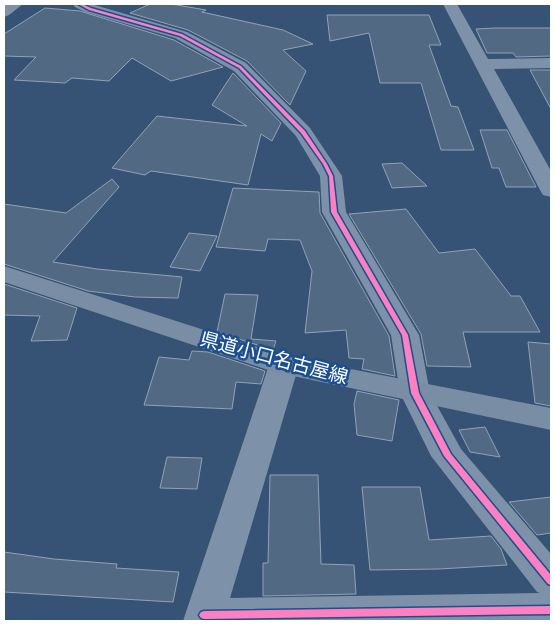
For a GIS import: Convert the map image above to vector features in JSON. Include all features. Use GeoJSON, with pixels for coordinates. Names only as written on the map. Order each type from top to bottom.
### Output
{"type":"FeatureCollection","features":[{"type":"Feature","properties":{"kind":"main road","name":"県道小口名古屋線"},"geometry":{"type":"LineString","coordinates":[[4,274],[284,365],[551,419]]}},
{"type":"Feature","properties":{"kind":"street"},"geometry":{"type":"LineString","coordinates":[[4,12],[16,4]]}},
{"type":"Feature","properties":{"kind":"street"},"geometry":{"type":"LineString","coordinates":[[80,4],[90,9],[181,35],[240,67],[303,132],[331,176],[334,212],[405,335],[415,393],[448,456],[551,582]]}},
{"type":"Feature","properties":{"kind":"street"},"geometry":{"type":"LineString","coordinates":[[450,4],[551,190]]}},
{"type":"Feature","properties":{"kind":"street"},"geometry":{"type":"LineString","coordinates":[[483,64],[551,63]]}},
{"type":"Feature","properties":{"kind":"street"},"geometry":{"type":"LineString","coordinates":[[284,365],[204,618],[551,610]]}},
{"type":"Feature","properties":{"kind":"building"},"geometry":{"type":"Polygon","coordinates":[[[150,4],[171,4],[206,10],[202,12],[283,30],[313,44],[283,50],[306,71],[290,105],[247,61],[188,30],[130,13],[150,4]]]}},
{"type":"Feature","properties":{"kind":"building"},"geometry":{"type":"Polygon","coordinates":[[[45,8],[80,11],[174,40],[223,67],[171,81],[132,58],[109,81],[72,78],[65,83],[14,80],[36,57],[4,56],[4,34],[45,8]]]}},
{"type":"Feature","properties":{"kind":"building"},"geometry":{"type":"Polygon","coordinates":[[[327,15],[429,15],[441,45],[429,45],[451,106],[458,107],[474,150],[441,150],[421,83],[380,83],[369,33],[330,41],[327,15]]]}},
{"type":"Feature","properties":{"kind":"building"},"geometry":{"type":"Polygon","coordinates":[[[551,28],[551,56],[516,57],[513,53],[487,53],[476,29],[551,28]]]}},
{"type":"Feature","properties":{"kind":"building"},"geometry":{"type":"Polygon","coordinates":[[[530,70],[551,70],[551,109],[530,70]]]}},
{"type":"Feature","properties":{"kind":"building"},"geometry":{"type":"Polygon","coordinates":[[[233,73],[281,123],[272,141],[261,134],[248,185],[151,171],[145,175],[112,168],[157,116],[247,126],[212,105],[233,73]]]}},
{"type":"Feature","properties":{"kind":"building"},"geometry":{"type":"Polygon","coordinates":[[[480,130],[507,130],[536,187],[506,187],[499,168],[492,168],[480,130]]]}},
{"type":"Feature","properties":{"kind":"building"},"geometry":{"type":"Polygon","coordinates":[[[402,163],[427,186],[392,188],[382,164],[402,163]]]}},
{"type":"Feature","properties":{"kind":"building"},"geometry":{"type":"Polygon","coordinates":[[[112,179],[119,187],[53,262],[97,269],[182,277],[178,298],[135,297],[88,291],[4,264],[4,204],[66,213],[112,179]]]}},
{"type":"Feature","properties":{"kind":"building"},"geometry":{"type":"Polygon","coordinates":[[[233,188],[319,192],[320,213],[389,336],[395,376],[362,369],[364,359],[349,358],[346,330],[305,333],[312,271],[300,240],[268,239],[265,251],[216,247],[233,188]]]}},
{"type":"Feature","properties":{"kind":"building"},"geometry":{"type":"Polygon","coordinates":[[[406,209],[439,253],[475,249],[511,296],[520,296],[540,332],[463,332],[471,367],[427,366],[421,334],[349,214],[406,209]]]}},
{"type":"Feature","properties":{"kind":"building"},"geometry":{"type":"Polygon","coordinates":[[[189,233],[217,236],[200,271],[170,267],[189,233]]]}},
{"type":"Feature","properties":{"kind":"building"},"geometry":{"type":"Polygon","coordinates":[[[4,284],[77,308],[67,340],[31,341],[40,316],[4,315],[4,284]]]}},
{"type":"Feature","properties":{"kind":"building"},"geometry":{"type":"Polygon","coordinates":[[[225,294],[258,295],[251,339],[276,341],[273,350],[217,332],[225,294]]]}},
{"type":"Feature","properties":{"kind":"building"},"geometry":{"type":"Polygon","coordinates":[[[528,342],[551,344],[551,406],[535,403],[528,342]]]}},
{"type":"Feature","properties":{"kind":"building"},"geometry":{"type":"Polygon","coordinates":[[[192,351],[208,352],[265,371],[261,384],[236,382],[232,409],[144,405],[159,357],[189,360],[192,351]]]}},
{"type":"Feature","properties":{"kind":"building"},"geometry":{"type":"Polygon","coordinates":[[[357,391],[399,400],[392,441],[357,435],[354,404],[357,391]]]}},
{"type":"Feature","properties":{"kind":"building"},"geometry":{"type":"Polygon","coordinates":[[[485,427],[500,457],[470,452],[459,430],[485,427]]]}},
{"type":"Feature","properties":{"kind":"building"},"geometry":{"type":"Polygon","coordinates":[[[167,457],[202,458],[197,489],[160,488],[167,457]]]}},
{"type":"Feature","properties":{"kind":"building"},"geometry":{"type":"Polygon","coordinates":[[[270,475],[318,475],[321,564],[354,565],[356,594],[263,596],[263,563],[268,563],[270,475]]]}},
{"type":"Feature","properties":{"kind":"building"},"geometry":{"type":"Polygon","coordinates":[[[362,487],[420,487],[429,540],[491,536],[501,549],[507,565],[439,569],[370,570],[362,487]]]}},
{"type":"Feature","properties":{"kind":"building"},"geometry":{"type":"Polygon","coordinates":[[[551,497],[551,533],[537,535],[509,502],[551,497]]]}},
{"type":"Feature","properties":{"kind":"building"},"geometry":{"type":"Polygon","coordinates":[[[4,552],[54,559],[117,564],[116,568],[179,572],[173,602],[4,592],[4,552]]]}},
{"type":"Feature","properties":{"kind":"cycle path"},"geometry":{"type":"LineString","coordinates":[[80,4],[90,9],[181,35],[240,67],[303,132],[331,176],[334,212],[405,335],[415,393],[448,456],[551,581]]}},
{"type":"Feature","properties":{"kind":"cycle path"},"geometry":{"type":"LineString","coordinates":[[204,615],[551,610]]}}]}
